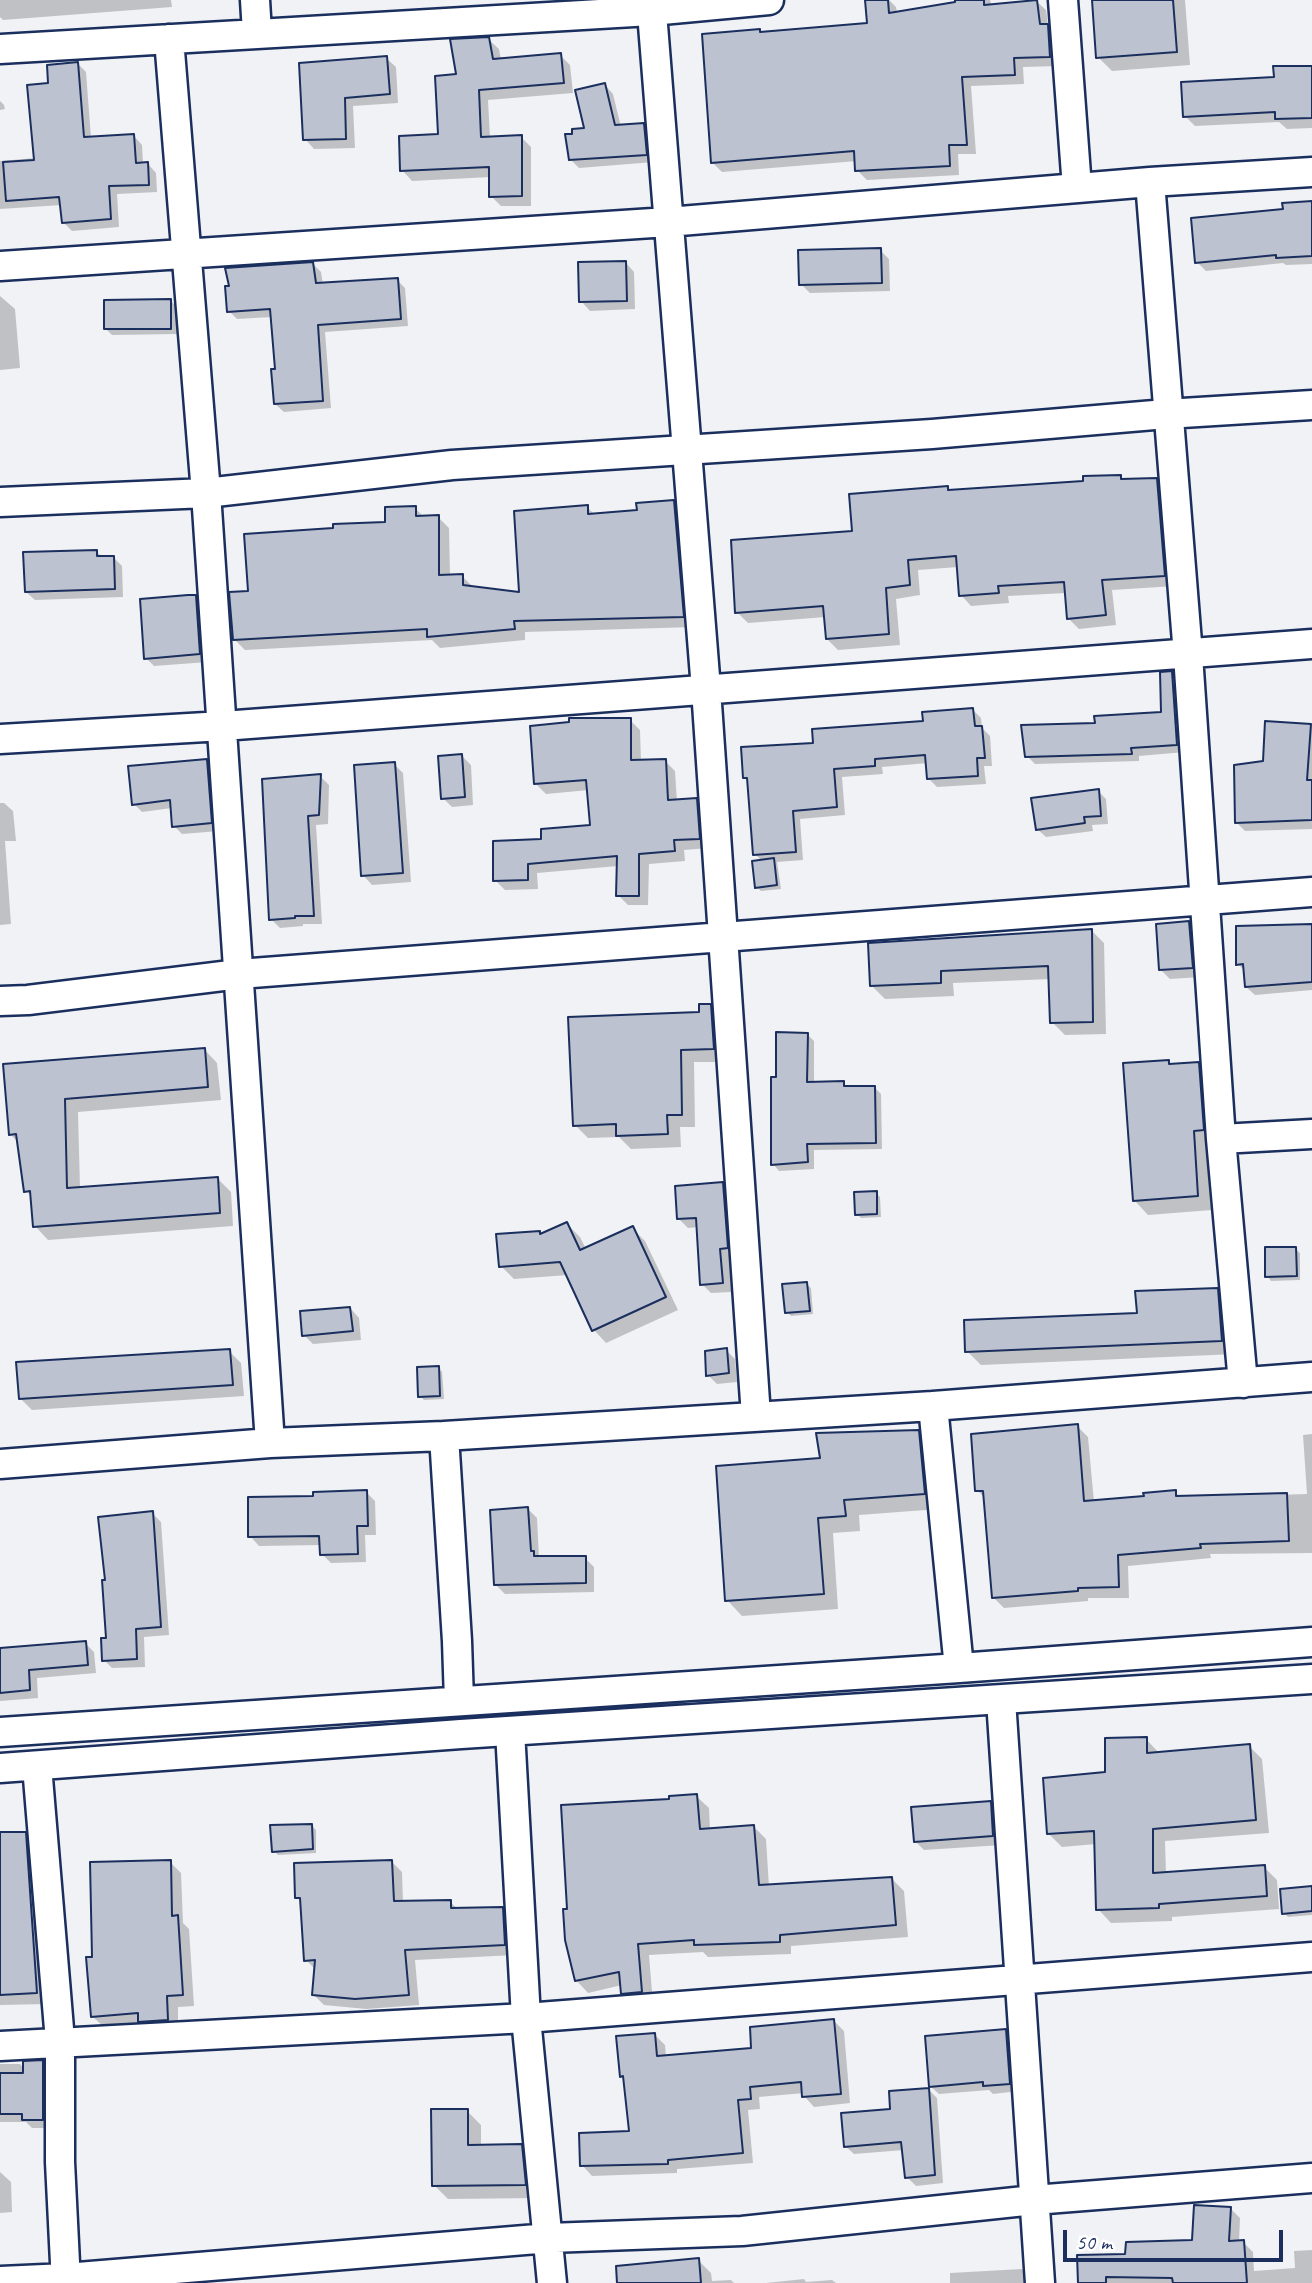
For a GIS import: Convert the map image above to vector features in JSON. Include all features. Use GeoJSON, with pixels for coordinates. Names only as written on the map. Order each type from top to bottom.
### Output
{"type":"FeatureCollection","features":[{"type":"Feature","properties":{"kind":"street"},"geometry":{"type":"LineString","coordinates":[[255,0],[257,33]]}},
{"type":"Feature","properties":{"kind":"street"},"geometry":{"type":"LineString","coordinates":[[0,48],[169,40],[769,0]]}},
{"type":"Feature","properties":{"kind":"street"},"geometry":{"type":"LineString","coordinates":[[1063,0],[1077,188]]}},
{"type":"Feature","properties":{"kind":"street"},"geometry":{"type":"LineString","coordinates":[[651,6],[706,689],[756,1416]]}},
{"type":"Feature","properties":{"kind":"street"},"geometry":{"type":"LineString","coordinates":[[169,40],[223,726],[270,1443]]}},
{"type":"Feature","properties":{"kind":"street"},"geometry":{"type":"LineString","coordinates":[[0,266],[668,222],[1150,182],[1312,172]]}},
{"type":"Feature","properties":{"kind":"street"},"geometry":{"type":"LineString","coordinates":[[1150,182],[1188,655],[1221,1139],[1243,1382]]}},
{"type":"Feature","properties":{"kind":"street"},"geometry":{"type":"LineString","coordinates":[[0,502],[206,493],[452,465],[932,434],[1312,405]]}},
{"type":"Feature","properties":{"kind":"street"},"geometry":{"type":"LineString","coordinates":[[0,739],[223,726],[1312,644]]}},
{"type":"Feature","properties":{"kind":"street"},"geometry":{"type":"LineString","coordinates":[[0,1001],[28,1000],[239,974],[1312,892]]}},
{"type":"Feature","properties":{"kind":"street"},"geometry":{"type":"LineString","coordinates":[[1221,1139],[1312,1134]]}},
{"type":"Feature","properties":{"kind":"street"},"geometry":{"type":"LineString","coordinates":[[0,1464],[270,1443],[444,1436],[933,1406],[1312,1377]]}},
{"type":"Feature","properties":{"kind":"street"},"geometry":{"type":"LineString","coordinates":[[933,1406],[959,1668]]}},
{"type":"Feature","properties":{"kind":"street"},"geometry":{"type":"LineString","coordinates":[[444,1436],[457,1628],[459,1701]]}},
{"type":"Feature","properties":{"kind":"street"},"geometry":{"type":"LineString","coordinates":[[0,1732],[1312,1642]]}},
{"type":"Feature","properties":{"kind":"street"},"geometry":{"type":"LineString","coordinates":[[0,1768],[510,1731],[1312,1679]]}},
{"type":"Feature","properties":{"kind":"street"},"geometry":{"type":"LineString","coordinates":[[1001,1700],[1040,2283]]}},
{"type":"Feature","properties":{"kind":"street"},"geometry":{"type":"LineString","coordinates":[[510,1731],[526,2018],[552,2283]]}},
{"type":"Feature","properties":{"kind":"street"},"geometry":{"type":"LineString","coordinates":[[37,1766],[61,2041],[60,2162],[66,2281]]}},
{"type":"Feature","properties":{"kind":"street"},"geometry":{"type":"LineString","coordinates":[[0,2046],[526,2018],[1018,1982],[1312,1957]]}},
{"type":"Feature","properties":{"kind":"street"},"geometry":{"type":"LineString","coordinates":[[0,2281],[66,2281],[549,2238],[741,2231],[1034,2200],[1312,2178]]}},
{"type":"Feature","properties":{"kind":"building"},"geometry":{"type":"Polygon","coordinates":[[[865,0],[888,0],[889,13],[955,0],[984,0],[984,5],[1037,0],[1040,24],[1048,24],[1050,57],[1014,58],[1015,75],[962,77],[967,145],[949,145],[950,166],[855,171],[854,151],[711,163],[702,34],[867,23],[865,0]]]}},
{"type":"Feature","properties":{"kind":"building"},"geometry":{"type":"Polygon","coordinates":[[[1092,0],[1173,0],[1177,52],[1096,58],[1092,0]]]}},
{"type":"Feature","properties":{"kind":"building"},"geometry":{"type":"Polygon","coordinates":[[[489,37],[493,59],[561,53],[564,83],[479,90],[481,137],[522,135],[522,196],[489,197],[489,167],[400,171],[399,136],[438,134],[435,76],[456,74],[450,39],[489,37]]]}},
{"type":"Feature","properties":{"kind":"building"},"geometry":{"type":"Polygon","coordinates":[[[387,56],[390,94],[345,98],[346,139],[303,140],[299,63],[387,56]]]}},
{"type":"Feature","properties":{"kind":"building"},"geometry":{"type":"Polygon","coordinates":[[[78,62],[84,137],[134,134],[136,163],[148,162],[149,185],[109,186],[111,219],[62,223],[59,197],[6,201],[3,162],[34,160],[27,85],[48,83],[47,65],[78,62]]]}},
{"type":"Feature","properties":{"kind":"building"},"geometry":{"type":"Polygon","coordinates":[[[1273,66],[1312,66],[1312,118],[1275,119],[1275,112],[1183,117],[1181,82],[1274,77],[1273,66]]]}},
{"type":"Feature","properties":{"kind":"building"},"geometry":{"type":"Polygon","coordinates":[[[605,83],[615,125],[644,123],[647,155],[569,160],[565,134],[572,134],[572,129],[584,128],[575,90],[605,83]]]}},
{"type":"Feature","properties":{"kind":"building"},"geometry":{"type":"Polygon","coordinates":[[[1312,201],[1312,256],[1276,258],[1276,255],[1195,263],[1191,218],[1283,209],[1282,203],[1312,201]]]}},
{"type":"Feature","properties":{"kind":"building"},"geometry":{"type":"Polygon","coordinates":[[[881,248],[882,283],[799,285],[798,250],[881,248]]]}},
{"type":"Feature","properties":{"kind":"building"},"geometry":{"type":"Polygon","coordinates":[[[626,261],[627,301],[579,302],[578,262],[626,261]]]}},
{"type":"Feature","properties":{"kind":"building"},"geometry":{"type":"Polygon","coordinates":[[[313,262],[316,283],[398,278],[401,319],[318,325],[323,401],[274,404],[271,369],[275,369],[270,309],[227,312],[225,286],[229,286],[225,268],[313,262]]]}},
{"type":"Feature","properties":{"kind":"building"},"geometry":{"type":"Polygon","coordinates":[[[171,299],[171,329],[104,329],[104,300],[171,299]]]}},
{"type":"Feature","properties":{"kind":"building"},"geometry":{"type":"Polygon","coordinates":[[[1121,475],[1121,479],[1157,478],[1165,576],[1102,580],[1106,615],[1067,619],[1064,582],[998,586],[999,593],[959,596],[956,556],[908,560],[910,585],[886,588],[889,634],[826,639],[823,606],[735,613],[731,540],[852,531],[849,494],[948,486],[948,490],[1083,481],[1083,476],[1121,475]]]}},
{"type":"Feature","properties":{"kind":"building"},"geometry":{"type":"Polygon","coordinates":[[[674,500],[684,617],[514,621],[515,629],[427,637],[427,629],[233,640],[229,592],[248,591],[244,534],[333,528],[333,524],[385,522],[385,507],[416,506],[416,516],[439,515],[439,575],[463,574],[463,585],[519,592],[514,511],[588,505],[588,514],[637,510],[636,503],[674,500]]]}},
{"type":"Feature","properties":{"kind":"building"},"geometry":{"type":"Polygon","coordinates":[[[97,550],[97,556],[114,556],[115,589],[25,592],[23,552],[97,550]]]}},
{"type":"Feature","properties":{"kind":"building"},"geometry":{"type":"Polygon","coordinates":[[[196,595],[200,654],[144,659],[140,599],[196,595]]]}},
{"type":"Feature","properties":{"kind":"building"},"geometry":{"type":"Polygon","coordinates":[[[1172,671],[1177,745],[1131,748],[1132,754],[1025,757],[1021,725],[1095,723],[1094,716],[1161,712],[1160,672],[1172,671]]]}},
{"type":"Feature","properties":{"kind":"building"},"geometry":{"type":"Polygon","coordinates":[[[973,708],[975,726],[982,726],[985,758],[977,758],[978,776],[927,779],[925,755],[875,759],[875,766],[834,769],[837,807],[793,811],[796,852],[753,855],[747,778],[743,778],[741,747],[813,743],[812,729],[923,721],[922,712],[973,708]]]}},
{"type":"Feature","properties":{"kind":"building"},"geometry":{"type":"Polygon","coordinates":[[[569,718],[631,718],[631,760],[666,759],[668,800],[697,798],[700,839],[674,840],[675,851],[639,854],[639,896],[616,896],[617,856],[528,864],[528,880],[493,881],[493,841],[541,839],[541,829],[590,825],[586,780],[534,784],[530,726],[569,722],[569,718]]]}},
{"type":"Feature","properties":{"kind":"building"},"geometry":{"type":"Polygon","coordinates":[[[1265,721],[1311,724],[1307,780],[1312,780],[1312,820],[1235,823],[1234,765],[1263,761],[1265,721]]]}},
{"type":"Feature","properties":{"kind":"building"},"geometry":{"type":"Polygon","coordinates":[[[462,754],[465,797],[441,799],[438,756],[462,754]]]}},
{"type":"Feature","properties":{"kind":"building"},"geometry":{"type":"Polygon","coordinates":[[[207,759],[212,823],[172,827],[170,800],[132,805],[128,766],[207,759]]]}},
{"type":"Feature","properties":{"kind":"building"},"geometry":{"type":"Polygon","coordinates":[[[395,762],[403,873],[361,876],[354,765],[395,762]]]}},
{"type":"Feature","properties":{"kind":"building"},"geometry":{"type":"Polygon","coordinates":[[[321,774],[319,815],[308,816],[314,916],[269,920],[262,779],[321,774]]]}},
{"type":"Feature","properties":{"kind":"building"},"geometry":{"type":"Polygon","coordinates":[[[1099,789],[1101,816],[1084,817],[1085,823],[1036,830],[1031,798],[1099,789]]]}},
{"type":"Feature","properties":{"kind":"building"},"geometry":{"type":"Polygon","coordinates":[[[774,858],[777,885],[755,888],[752,861],[774,858]]]}},
{"type":"Feature","properties":{"kind":"building"},"geometry":{"type":"Polygon","coordinates":[[[1189,921],[1193,968],[1159,970],[1156,924],[1189,921]]]}},
{"type":"Feature","properties":{"kind":"building"},"geometry":{"type":"Polygon","coordinates":[[[1312,924],[1312,982],[1245,987],[1243,964],[1236,965],[1236,926],[1312,924]]]}},
{"type":"Feature","properties":{"kind":"building"},"geometry":{"type":"Polygon","coordinates":[[[1092,929],[1093,1022],[1050,1023],[1048,966],[941,971],[941,983],[870,986],[868,943],[1092,929]]]}},
{"type":"Feature","properties":{"kind":"building"},"geometry":{"type":"Polygon","coordinates":[[[699,1004],[711,1004],[714,1049],[681,1050],[682,1115],[667,1115],[668,1134],[616,1136],[616,1124],[573,1126],[568,1017],[699,1012],[699,1004]]]}},
{"type":"Feature","properties":{"kind":"building"},"geometry":{"type":"Polygon","coordinates":[[[776,1032],[808,1033],[807,1082],[844,1081],[844,1086],[875,1086],[876,1143],[807,1144],[808,1162],[771,1165],[771,1077],[776,1077],[776,1032]]]}},
{"type":"Feature","properties":{"kind":"building"},"geometry":{"type":"Polygon","coordinates":[[[205,1048],[208,1087],[65,1099],[67,1188],[218,1177],[220,1213],[33,1227],[30,1191],[24,1192],[16,1134],[9,1135],[3,1064],[205,1048]]]}},
{"type":"Feature","properties":{"kind":"building"},"geometry":{"type":"Polygon","coordinates":[[[1169,1060],[1169,1064],[1199,1062],[1204,1130],[1194,1131],[1198,1196],[1133,1201],[1123,1063],[1169,1060]]]}},
{"type":"Feature","properties":{"kind":"building"},"geometry":{"type":"Polygon","coordinates":[[[723,1182],[728,1248],[720,1249],[723,1283],[700,1285],[696,1218],[677,1219],[675,1186],[723,1182]]]}},
{"type":"Feature","properties":{"kind":"building"},"geometry":{"type":"Polygon","coordinates":[[[877,1191],[877,1214],[855,1215],[854,1192],[877,1191]]]}},
{"type":"Feature","properties":{"kind":"building"},"geometry":{"type":"Polygon","coordinates":[[[567,1222],[580,1250],[633,1226],[666,1297],[592,1331],[560,1262],[499,1267],[496,1234],[540,1231],[540,1234],[567,1222]]]}},
{"type":"Feature","properties":{"kind":"building"},"geometry":{"type":"Polygon","coordinates":[[[1265,1247],[1296,1247],[1297,1276],[1265,1277],[1265,1247]]]}},
{"type":"Feature","properties":{"kind":"building"},"geometry":{"type":"Polygon","coordinates":[[[807,1282],[810,1311],[785,1313],[782,1284],[807,1282]]]}},
{"type":"Feature","properties":{"kind":"building"},"geometry":{"type":"Polygon","coordinates":[[[1218,1288],[1222,1341],[965,1352],[964,1320],[1137,1313],[1135,1291],[1218,1288]]]}},
{"type":"Feature","properties":{"kind":"building"},"geometry":{"type":"Polygon","coordinates":[[[350,1307],[353,1331],[302,1336],[300,1311],[350,1307]]]}},
{"type":"Feature","properties":{"kind":"building"},"geometry":{"type":"Polygon","coordinates":[[[727,1348],[729,1373],[706,1376],[705,1351],[727,1348]]]}},
{"type":"Feature","properties":{"kind":"building"},"geometry":{"type":"Polygon","coordinates":[[[230,1349],[233,1385],[19,1399],[16,1362],[230,1349]]]}},
{"type":"Feature","properties":{"kind":"building"},"geometry":{"type":"Polygon","coordinates":[[[439,1366],[440,1396],[418,1397],[417,1367],[439,1366]]]}},
{"type":"Feature","properties":{"kind":"building"},"geometry":{"type":"Polygon","coordinates":[[[1078,1424],[1084,1501],[1144,1496],[1143,1493],[1176,1490],[1176,1496],[1287,1493],[1289,1541],[1200,1544],[1201,1548],[1118,1555],[1119,1587],[1078,1588],[1078,1591],[992,1598],[983,1491],[975,1491],[971,1434],[1078,1424]]]}},
{"type":"Feature","properties":{"kind":"building"},"geometry":{"type":"Polygon","coordinates":[[[919,1430],[925,1494],[844,1500],[846,1516],[818,1518],[824,1594],[725,1601],[716,1466],[820,1458],[816,1433],[919,1430]]]}},
{"type":"Feature","properties":{"kind":"building"},"geometry":{"type":"Polygon","coordinates":[[[367,1490],[368,1526],[357,1526],[358,1554],[320,1555],[319,1536],[248,1537],[248,1497],[313,1496],[313,1492],[367,1490]]]}},
{"type":"Feature","properties":{"kind":"building"},"geometry":{"type":"Polygon","coordinates":[[[528,1507],[531,1551],[534,1551],[534,1556],[586,1556],[586,1583],[494,1585],[490,1510],[528,1507]]]}},
{"type":"Feature","properties":{"kind":"building"},"geometry":{"type":"Polygon","coordinates":[[[153,1511],[161,1627],[136,1629],[137,1659],[102,1661],[101,1638],[106,1638],[102,1580],[105,1580],[98,1517],[153,1511]]]}},
{"type":"Feature","properties":{"kind":"building"},"geometry":{"type":"Polygon","coordinates":[[[86,1641],[88,1665],[29,1670],[30,1690],[0,1693],[0,1648],[86,1641]]]}},
{"type":"Feature","properties":{"kind":"building"},"geometry":{"type":"Polygon","coordinates":[[[1147,1737],[1147,1753],[1250,1744],[1256,1820],[1153,1829],[1153,1873],[1265,1865],[1267,1896],[1159,1904],[1159,1908],[1096,1910],[1094,1831],[1047,1834],[1043,1778],[1105,1772],[1105,1738],[1147,1737]]]}},
{"type":"Feature","properties":{"kind":"building"},"geometry":{"type":"Polygon","coordinates":[[[697,1794],[700,1829],[754,1825],[759,1885],[892,1877],[896,1925],[780,1935],[780,1942],[694,1945],[694,1940],[638,1944],[642,1992],[621,1994],[619,1972],[575,1981],[565,1940],[563,1909],[567,1909],[561,1805],[669,1799],[669,1796],[697,1794]]]}},
{"type":"Feature","properties":{"kind":"building"},"geometry":{"type":"Polygon","coordinates":[[[991,1801],[993,1836],[914,1842],[911,1807],[991,1801]]]}},
{"type":"Feature","properties":{"kind":"building"},"geometry":{"type":"Polygon","coordinates":[[[312,1824],[313,1849],[272,1852],[270,1825],[312,1824]]]}},
{"type":"Feature","properties":{"kind":"building"},"geometry":{"type":"Polygon","coordinates":[[[0,1832],[26,1832],[37,1993],[0,1995],[0,1832]]]}},
{"type":"Feature","properties":{"kind":"building"},"geometry":{"type":"Polygon","coordinates":[[[171,1860],[172,1916],[178,1915],[183,1995],[167,1996],[168,2020],[138,2022],[138,2013],[91,2017],[86,1957],[92,1957],[90,1862],[171,1860]]]}},
{"type":"Feature","properties":{"kind":"building"},"geometry":{"type":"Polygon","coordinates":[[[392,1860],[394,1901],[451,1900],[451,1908],[503,1907],[505,1945],[405,1950],[409,1995],[355,1999],[312,1995],[315,1960],[304,1961],[300,1898],[295,1898],[294,1863],[392,1860]]]}},
{"type":"Feature","properties":{"kind":"building"},"geometry":{"type":"Polygon","coordinates":[[[1312,1886],[1312,1911],[1282,1914],[1280,1889],[1312,1886]]]}},
{"type":"Feature","properties":{"kind":"building"},"geometry":{"type":"Polygon","coordinates":[[[834,2019],[841,2094],[802,2097],[801,2082],[750,2087],[751,2099],[738,2100],[743,2153],[668,2160],[668,2164],[580,2166],[579,2133],[629,2131],[616,2036],[655,2033],[657,2056],[751,2048],[750,2027],[834,2019]]]}},
{"type":"Feature","properties":{"kind":"building"},"geometry":{"type":"Polygon","coordinates":[[[1006,2029],[1010,2084],[983,2086],[983,2082],[929,2087],[925,2036],[1006,2029]]]}},
{"type":"Feature","properties":{"kind":"building"},"geometry":{"type":"Polygon","coordinates":[[[43,2060],[43,2120],[22,2120],[22,2114],[0,2114],[0,2073],[23,2073],[23,2061],[43,2060]]]}},
{"type":"Feature","properties":{"kind":"building"},"geometry":{"type":"Polygon","coordinates":[[[929,2088],[935,2175],[905,2178],[901,2142],[844,2147],[841,2113],[890,2109],[889,2091],[929,2088]]]}},
{"type":"Feature","properties":{"kind":"building"},"geometry":{"type":"Polygon","coordinates":[[[431,2109],[468,2109],[468,2145],[522,2144],[526,2185],[432,2186],[431,2109]]]}},
{"type":"Feature","properties":{"kind":"building"},"geometry":{"type":"Polygon","coordinates":[[[1194,2205],[1231,2207],[1229,2241],[1244,2240],[1247,2283],[1173,2283],[1172,2278],[1106,2277],[1106,2283],[1078,2283],[1077,2255],[1125,2254],[1126,2242],[1192,2240],[1194,2205]]]}},
{"type":"Feature","properties":{"kind":"building"},"geometry":{"type":"Polygon","coordinates":[[[699,2258],[701,2283],[617,2283],[616,2266],[699,2258]]]}}]}
